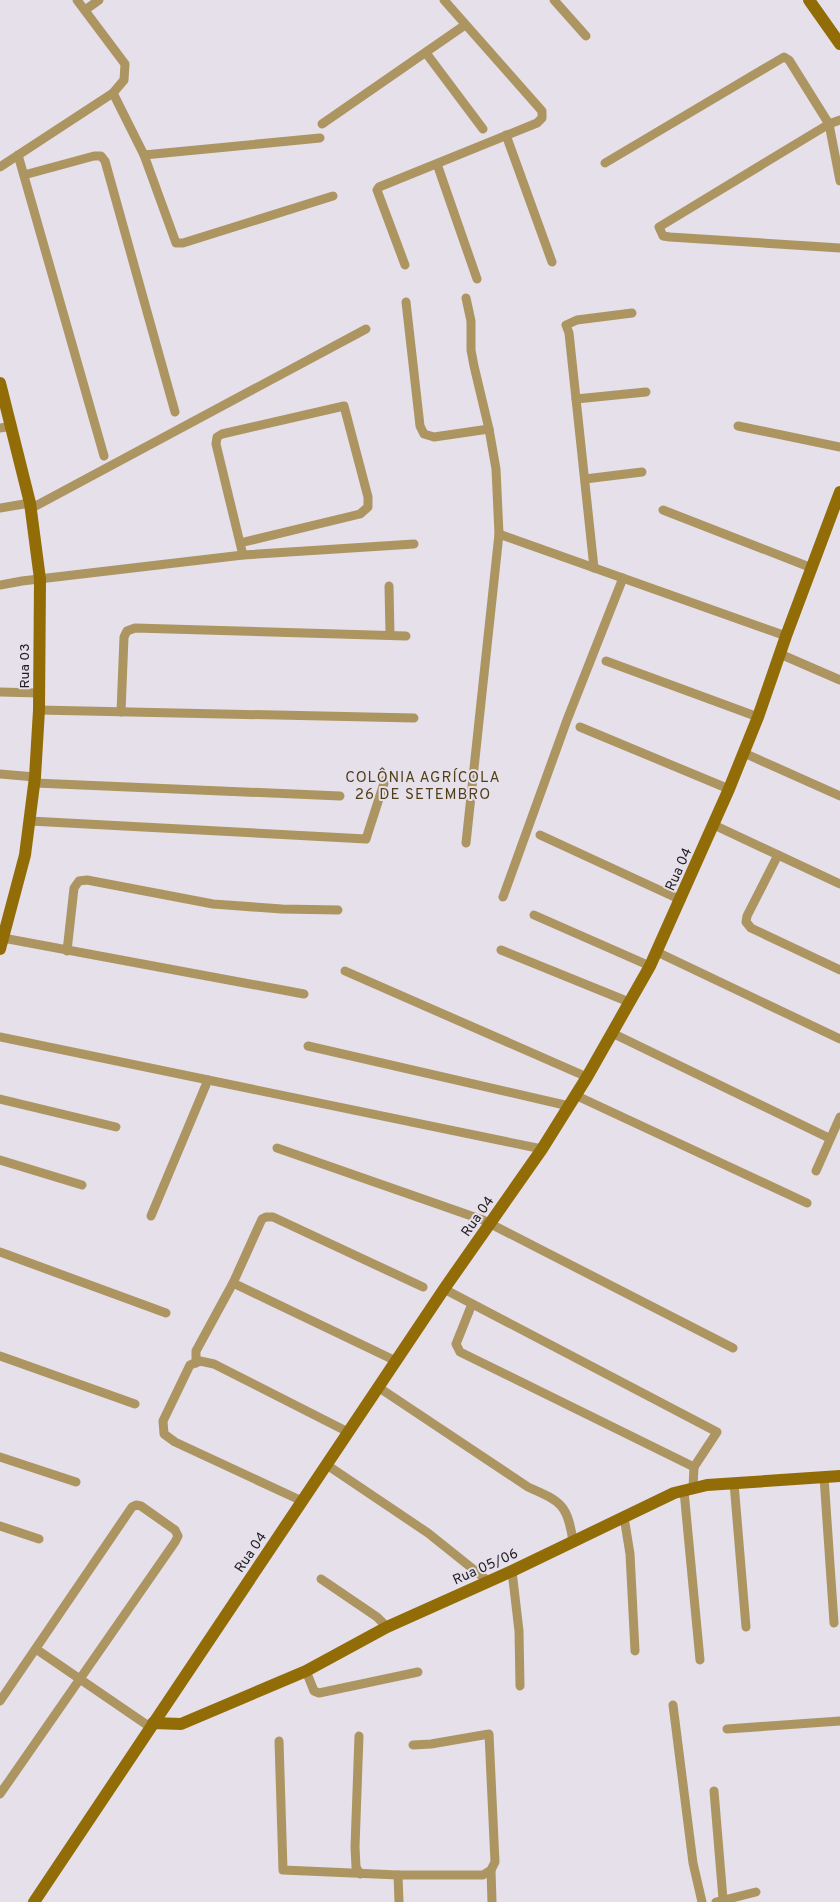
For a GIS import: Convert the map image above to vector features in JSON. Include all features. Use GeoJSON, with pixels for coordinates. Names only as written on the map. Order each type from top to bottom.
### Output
{"type":"FeatureCollection","features":[{"type":"Feature","properties":{"kind":"street"},"geometry":{"type":"LineString","coordinates":[[0,167],[113,93],[124,80],[125,64],[77,0]]}},
{"type":"Feature","properties":{"kind":"street"},"geometry":{"type":"LineString","coordinates":[[85,10],[98,0]]}},
{"type":"Feature","properties":{"kind":"street"},"geometry":{"type":"LineString","coordinates":[[405,266],[377,190],[379,187],[537,123],[542,118],[542,111],[444,0]]}},
{"type":"Feature","properties":{"kind":"street"},"geometry":{"type":"LineString","coordinates":[[554,0],[586,36]]}},
{"type":"Feature","properties":{"kind":"street"},"geometry":{"type":"LineString","coordinates":[[809,0],[840,44]]}},
{"type":"Feature","properties":{"kind":"street"},"geometry":{"type":"LineString","coordinates":[[322,124],[465,25]]}},
{"type":"Feature","properties":{"kind":"street"},"geometry":{"type":"LineString","coordinates":[[426,53],[483,129]]}},
{"type":"Feature","properties":{"kind":"street"},"geometry":{"type":"LineString","coordinates":[[605,163],[784,57],[789,60],[828,124],[840,181]]}},
{"type":"Feature","properties":{"kind":"street"},"geometry":{"type":"LineString","coordinates":[[113,93],[144,155],[176,243],[183,244],[333,196]]}},
{"type":"Feature","properties":{"kind":"street"},"geometry":{"type":"LineString","coordinates":[[840,120],[828,124],[659,227],[662,236],[670,237],[840,248]]}},
{"type":"Feature","properties":{"kind":"street"},"geometry":{"type":"LineString","coordinates":[[506,135],[552,262]]}},
{"type":"Feature","properties":{"kind":"street"},"geometry":{"type":"LineString","coordinates":[[144,155],[320,138]]}},
{"type":"Feature","properties":{"kind":"street"},"geometry":{"type":"LineString","coordinates":[[18,155],[104,456]]}},
{"type":"Feature","properties":{"kind":"street"},"geometry":{"type":"LineString","coordinates":[[24,175],[94,156],[101,156],[105,161],[175,412]]}},
{"type":"Feature","properties":{"kind":"street"},"geometry":{"type":"LineString","coordinates":[[437,164],[477,279]]}},
{"type":"Feature","properties":{"kind":"street"},"geometry":{"type":"LineString","coordinates":[[466,298],[471,321],[474,366],[489,429],[496,470],[499,534],[466,843]]}},
{"type":"Feature","properties":{"kind":"street"},"geometry":{"type":"LineString","coordinates":[[406,302],[420,426],[424,434],[434,437],[489,429]]}},
{"type":"Feature","properties":{"kind":"street"},"geometry":{"type":"LineString","coordinates":[[594,568],[569,334],[566,325],[577,320],[632,313]]}},
{"type":"Feature","properties":{"kind":"street"},"geometry":{"type":"LineString","coordinates":[[0,508],[30,506],[366,329]]}},
{"type":"Feature","properties":{"kind":"street","name":"Rua 03"},"geometry":{"type":"LineString","coordinates":[[0,383],[6,427],[30,506],[40,579],[39,710],[35,780],[25,855],[1,944]]}},
{"type":"Feature","properties":{"kind":"street"},"geometry":{"type":"LineString","coordinates":[[576,399],[646,392]]}},
{"type":"Feature","properties":{"kind":"street"},"geometry":{"type":"LineString","coordinates":[[240,543],[360,514],[368,507],[368,497],[344,406],[222,434],[217,437],[216,444],[240,543],[243,555]]}},
{"type":"Feature","properties":{"kind":"street"},"geometry":{"type":"LineString","coordinates":[[738,426],[840,447]]}},
{"type":"Feature","properties":{"kind":"street"},"geometry":{"type":"LineString","coordinates":[[585,479],[642,472]]}},
{"type":"Feature","properties":{"kind":"street","name":"Rua 04"},"geometry":{"type":"LineString","coordinates":[[34,1902],[396,1360],[542,1148],[587,1076],[650,966],[681,900],[744,753],[840,492]]}},
{"type":"Feature","properties":{"kind":"street"},"geometry":{"type":"LineString","coordinates":[[662,510],[812,568]]}},
{"type":"Feature","properties":{"kind":"street"},"geometry":{"type":"LineString","coordinates":[[499,534],[786,636]]}},
{"type":"Feature","properties":{"kind":"street"},"geometry":{"type":"LineString","coordinates":[[0,585],[243,555],[414,544]]}},
{"type":"Feature","properties":{"kind":"street"},"geometry":{"type":"LineString","coordinates":[[503,897],[567,720],[623,578]]}},
{"type":"Feature","properties":{"kind":"street"},"geometry":{"type":"LineString","coordinates":[[389,586],[390,635]]}},
{"type":"Feature","properties":{"kind":"street"},"geometry":{"type":"LineString","coordinates":[[121,712],[124,637],[127,630],[135,628],[406,636]]}},
{"type":"Feature","properties":{"kind":"street"},"geometry":{"type":"LineString","coordinates":[[780,654],[840,680]]}},
{"type":"Feature","properties":{"kind":"street"},"geometry":{"type":"LineString","coordinates":[[606,661],[758,716]]}},
{"type":"Feature","properties":{"kind":"street"},"geometry":{"type":"LineString","coordinates":[[0,692],[39,693]]}},
{"type":"Feature","properties":{"kind":"street"},"geometry":{"type":"LineString","coordinates":[[39,710],[414,718]]}},
{"type":"Feature","properties":{"kind":"street"},"geometry":{"type":"LineString","coordinates":[[580,727],[729,790]]}},
{"type":"Feature","properties":{"kind":"street"},"geometry":{"type":"LineString","coordinates":[[744,753],[840,796]]}},
{"type":"Feature","properties":{"kind":"street"},"geometry":{"type":"LineString","coordinates":[[0,774],[35,780],[340,796]]}},
{"type":"Feature","properties":{"kind":"street"},"geometry":{"type":"LineString","coordinates":[[30,821],[366,838],[385,780]]}},
{"type":"Feature","properties":{"kind":"street"},"geometry":{"type":"LineString","coordinates":[[714,825],[840,884]]}},
{"type":"Feature","properties":{"kind":"street"},"geometry":{"type":"LineString","coordinates":[[540,835],[681,900]]}},
{"type":"Feature","properties":{"kind":"street"},"geometry":{"type":"LineString","coordinates":[[778,855],[747,916],[746,922],[751,928],[840,970]]}},
{"type":"Feature","properties":{"kind":"street"},"geometry":{"type":"LineString","coordinates":[[67,951],[74,888],[79,881],[87,880],[213,904],[282,909],[338,910]]}},
{"type":"Feature","properties":{"kind":"street"},"geometry":{"type":"LineString","coordinates":[[534,915],[650,966]]}},
{"type":"Feature","properties":{"kind":"street"},"geometry":{"type":"LineString","coordinates":[[1,944],[67,951],[304,994]]}},
{"type":"Feature","properties":{"kind":"street"},"geometry":{"type":"LineString","coordinates":[[501,950],[629,1002]]}},
{"type":"Feature","properties":{"kind":"street"},"geometry":{"type":"LineString","coordinates":[[657,952],[840,1039]]}},
{"type":"Feature","properties":{"kind":"street"},"geometry":{"type":"LineString","coordinates":[[345,971],[587,1076]]}},
{"type":"Feature","properties":{"kind":"street"},"geometry":{"type":"LineString","coordinates":[[612,1032],[830,1138]]}},
{"type":"Feature","properties":{"kind":"street"},"geometry":{"type":"LineString","coordinates":[[0,1037],[542,1148]]}},
{"type":"Feature","properties":{"kind":"street"},"geometry":{"type":"LineString","coordinates":[[308,1046],[572,1100],[807,1203]]}},
{"type":"Feature","properties":{"kind":"street"},"geometry":{"type":"LineString","coordinates":[[151,1216],[208,1080]]}},
{"type":"Feature","properties":{"kind":"street"},"geometry":{"type":"LineString","coordinates":[[0,1099],[116,1127]]}},
{"type":"Feature","properties":{"kind":"street"},"geometry":{"type":"LineString","coordinates":[[816,1171],[840,1116]]}},
{"type":"Feature","properties":{"kind":"street"},"geometry":{"type":"LineString","coordinates":[[277,1148],[490,1223],[733,1348]]}},
{"type":"Feature","properties":{"kind":"street"},"geometry":{"type":"LineString","coordinates":[[0,1160],[82,1185]]}},
{"type":"Feature","properties":{"kind":"street"},"geometry":{"type":"LineString","coordinates":[[196,1363],[196,1350],[233,1283],[262,1219],[266,1216],[272,1217],[423,1287]]}},
{"type":"Feature","properties":{"kind":"street"},"geometry":{"type":"LineString","coordinates":[[0,1252],[166,1313]]}},
{"type":"Feature","properties":{"kind":"street"},"geometry":{"type":"LineString","coordinates":[[233,1283],[396,1360]]}},
{"type":"Feature","properties":{"kind":"street"},"geometry":{"type":"LineString","coordinates":[[444,1289],[717,1432],[694,1467],[688,1490],[700,1660]]}},
{"type":"Feature","properties":{"kind":"street"},"geometry":{"type":"LineString","coordinates":[[472,1304],[456,1344],[460,1352],[694,1467]]}},
{"type":"Feature","properties":{"kind":"street"},"geometry":{"type":"LineString","coordinates":[[0,1356],[135,1404]]}},
{"type":"Feature","properties":{"kind":"street"},"geometry":{"type":"LineString","coordinates":[[302,1501],[175,1442],[164,1434],[162,1421],[190,1365],[200,1361],[214,1364],[348,1432]]}},
{"type":"Feature","properties":{"kind":"street"},"geometry":{"type":"LineString","coordinates":[[378,1387],[528,1487],[555,1499],[565,1509],[573,1542]]}},
{"type":"Feature","properties":{"kind":"street"},"geometry":{"type":"LineString","coordinates":[[0,1457],[76,1482]]}},
{"type":"Feature","properties":{"kind":"street"},"geometry":{"type":"LineString","coordinates":[[326,1465],[428,1533],[488,1581]]}},
{"type":"Feature","properties":{"kind":"street","name":"Rua 05/06"},"geometry":{"type":"LineString","coordinates":[[152,1725],[181,1724],[306,1671],[387,1626],[512,1571],[674,1493],[734,1483],[840,1476]]}},
{"type":"Feature","properties":{"kind":"street"},"geometry":{"type":"LineString","coordinates":[[824,1477],[834,1623]]}},
{"type":"Feature","properties":{"kind":"street"},"geometry":{"type":"LineString","coordinates":[[734,1483],[746,1627]]}},
{"type":"Feature","properties":{"kind":"street"},"geometry":{"type":"LineString","coordinates":[[0,1701],[132,1507],[136,1504],[141,1506],[175,1530],[178,1536],[0,1794]]}},
{"type":"Feature","properties":{"kind":"street"},"geometry":{"type":"LineString","coordinates":[[624,1518],[630,1554],[635,1651]]}},
{"type":"Feature","properties":{"kind":"street"},"geometry":{"type":"LineString","coordinates":[[0,1526],[39,1539]]}},
{"type":"Feature","properties":{"kind":"street"},"geometry":{"type":"LineString","coordinates":[[512,1571],[519,1630],[520,1686]]}},
{"type":"Feature","properties":{"kind":"street"},"geometry":{"type":"LineString","coordinates":[[321,1579],[377,1617],[387,1626]]}},
{"type":"Feature","properties":{"kind":"street"},"geometry":{"type":"LineString","coordinates":[[36,1649],[152,1725]]}},
{"type":"Feature","properties":{"kind":"street"},"geometry":{"type":"LineString","coordinates":[[306,1671],[314,1691],[319,1693],[418,1672]]}},
{"type":"Feature","properties":{"kind":"street"},"geometry":{"type":"LineString","coordinates":[[673,1705],[693,1863],[702,1902]]}},
{"type":"Feature","properties":{"kind":"street"},"geometry":{"type":"LineString","coordinates":[[728,1729],[840,1721]]}},
{"type":"Feature","properties":{"kind":"street"},"geometry":{"type":"LineString","coordinates":[[279,1741],[282,1870],[398,1875],[483,1875],[496,1862],[489,1734],[431,1744],[413,1745]]}},
{"type":"Feature","properties":{"kind":"street"},"geometry":{"type":"LineString","coordinates":[[359,1736],[355,1847],[356,1867],[360,1874]]}},
{"type":"Feature","properties":{"kind":"street"},"geometry":{"type":"LineString","coordinates":[[714,1791],[719,1901],[756,1892]]}},
{"type":"Feature","properties":{"kind":"street"},"geometry":{"type":"LineString","coordinates":[[490,1870],[492,1902]]}},
{"type":"Feature","properties":{"kind":"street"},"geometry":{"type":"LineString","coordinates":[[398,1875],[399,1902]]}},
{"type":"Feature","properties":{"kind":"district","name":"COLÔNIA AGRÍCOLA 26 DE SETEMBRO"},"geometry":{"type":"Point","coordinates":[423,786]}}]}
